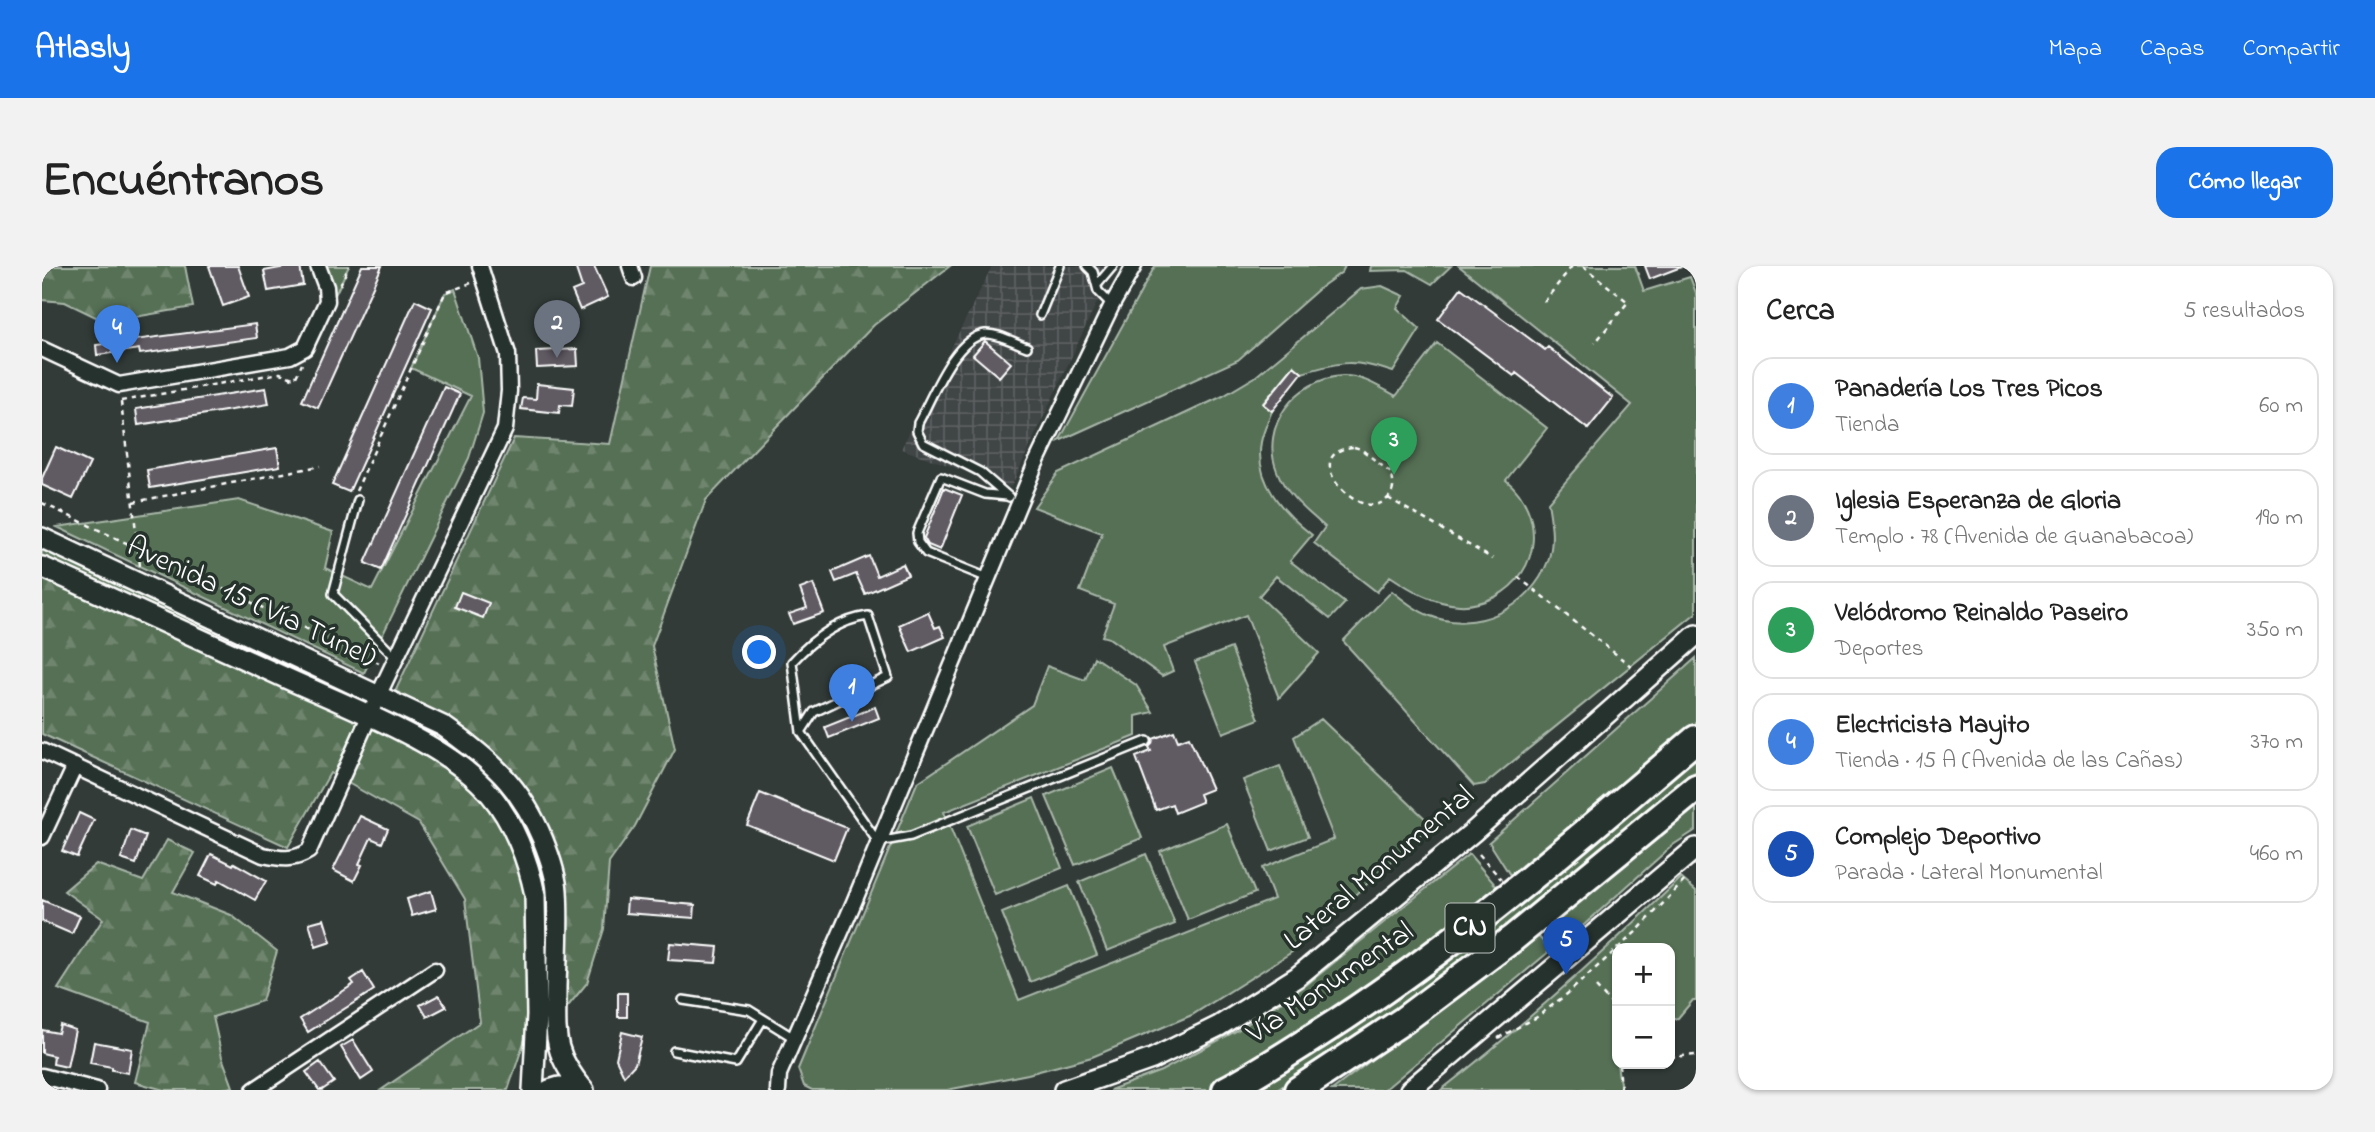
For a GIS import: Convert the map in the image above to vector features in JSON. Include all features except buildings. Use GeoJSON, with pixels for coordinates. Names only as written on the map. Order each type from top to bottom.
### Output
{"type":"FeatureCollection","features":[{"type":"Feature","properties":{"kind":"highway","name":"Vía Monumental"},"geometry":{"type":"LineString","coordinates":[[1226,1090],[1375,998],[1476,923],[1696,739]]}},
{"type":"Feature","properties":{"kind":"highway","name":"CN"},"geometry":{"type":"LineString","coordinates":[[1298,1090],[1404,1020],[1501,947],[1696,788]]}},
{"type":"Feature","properties":{"kind":"main road","name":"Avenida 15 (Vía Túnel)"},"geometry":{"type":"LineString","coordinates":[[42,538],[434,722],[467,743],[512,783],[524,800],[544,841],[557,889],[557,1046],[569,1073],[582,1090]]}},
{"type":"Feature","properties":{"kind":"main road","name":"Avenida 15 (Vía Túnel)"},"geometry":{"type":"LineString","coordinates":[[42,567],[369,716],[442,755],[489,793],[515,833],[532,877],[537,922],[537,1015],[533,1090]]}},
{"type":"Feature","properties":{"kind":"main road","name":"Lateral Monumental"},"geometry":{"type":"LineString","coordinates":[[1064,1090],[1152,1059],[1219,1026],[1297,977],[1482,824],[1696,635]]}},
{"type":"Feature","properties":{"kind":"main road"},"geometry":{"type":"LineString","coordinates":[[1410,1090],[1695,849]]}},
{"type":"Feature","properties":{"kind":"main road"},"geometry":{"type":"LineString","coordinates":[[549,1090],[559,1087],[582,1090]]}},
{"type":"Feature","properties":{"kind":"street"},"geometry":{"type":"LineString","coordinates":[[42,349],[118,385],[290,356],[305,348],[327,301],[326,287],[318,266]]}},
{"type":"Feature","properties":{"kind":"street"},"geometry":{"type":"LineString","coordinates":[[778,1090],[779,1074],[988,578],[1015,498],[1134,266]]}},
{"type":"Feature","properties":{"kind":"street"},"geometry":{"type":"LineString","coordinates":[[42,751],[263,855],[282,859],[298,858],[309,851],[379,694],[505,429],[509,391],[508,354],[482,272]]}},
{"type":"Feature","properties":{"kind":"street"},"geometry":{"type":"LineString","coordinates":[[42,837],[75,766]]}},
{"type":"Feature","properties":{"kind":"street"},"geometry":{"type":"LineString","coordinates":[[254,1090],[435,970]]}},
{"type":"Feature","properties":{"kind":"street"},"geometry":{"type":"LineString","coordinates":[[42,1076],[97,1090]]}},
{"type":"Feature","properties":{"kind":"lane"},"geometry":{"type":"LineString","coordinates":[[1040,315],[1060,266]]}},
{"type":"Feature","properties":{"kind":"lane"},"geometry":{"type":"LineString","coordinates":[[1087,266],[1093,272],[1098,291],[1112,305]]}},
{"type":"Feature","properties":{"kind":"lane"},"geometry":{"type":"LineString","coordinates":[[1097,285],[1113,266]]}},
{"type":"Feature","properties":{"kind":"lane"},"geometry":{"type":"LineString","coordinates":[[1015,498],[980,472],[923,443],[917,431],[918,423],[956,353],[970,339],[985,334],[994,335],[1027,347]]}},
{"type":"Feature","properties":{"kind":"lane"},"geometry":{"type":"LineString","coordinates":[[988,578],[926,552],[918,542],[917,533],[941,477],[985,494],[1015,498]]}},
{"type":"Feature","properties":{"kind":"lane"},"geometry":{"type":"LineString","coordinates":[[356,497],[333,594],[394,663]]}},
{"type":"Feature","properties":{"kind":"lane"},"geometry":{"type":"LineString","coordinates":[[801,732],[814,712],[888,677],[868,616],[850,618],[809,643],[792,662],[801,732],[878,842],[911,836],[1147,741]]}},
{"type":"Feature","properties":{"kind":"lane"},"geometry":{"type":"LineString","coordinates":[[683,999],[749,1010],[794,1038]]}},
{"type":"Feature","properties":{"kind":"lane"},"geometry":{"type":"LineString","coordinates":[[674,1051],[736,1063],[763,1019]]}},
{"type":"Feature","properties":{"kind":"path"},"geometry":{"type":"LineString","coordinates":[[1544,302],[1572,266]]}},
{"type":"Feature","properties":{"kind":"path"},"geometry":{"type":"LineString","coordinates":[[1583,266],[1628,302],[1595,343]]}},
{"type":"Feature","properties":{"kind":"path"},"geometry":{"type":"LineString","coordinates":[[356,497],[445,293],[482,272]]}},
{"type":"Feature","properties":{"kind":"path"},"geometry":{"type":"LineString","coordinates":[[118,385],[142,585]]}},
{"type":"Feature","properties":{"kind":"path"},"geometry":{"type":"LineString","coordinates":[[1354,447],[1361,449],[1386,468],[1393,480],[1393,488],[1388,498],[1373,506],[1360,503],[1334,482],[1330,470],[1334,456],[1346,448],[1354,447]]}},
{"type":"Feature","properties":{"kind":"path"},"geometry":{"type":"LineString","coordinates":[[133,502],[320,467]]}},
{"type":"Feature","properties":{"kind":"path"},"geometry":{"type":"LineString","coordinates":[[1388,498],[1493,559]]}},
{"type":"Feature","properties":{"kind":"path"},"geometry":{"type":"LineString","coordinates":[[42,503],[394,663]]}},
{"type":"Feature","properties":{"kind":"path"},"geometry":{"type":"LineString","coordinates":[[1518,578],[1646,679]]}},
{"type":"Feature","properties":{"kind":"path"},"geometry":{"type":"LineString","coordinates":[[1479,854],[1501,879]]}},
{"type":"Feature","properties":{"kind":"path"},"geometry":{"type":"LineString","coordinates":[[1496,1038],[1537,1017],[1567,994],[1637,931],[1688,877]]}},
{"type":"Feature","properties":{"kind":"path"},"geometry":{"type":"LineString","coordinates":[[1546,929],[1561,947]]}},
{"type":"Feature","properties":{"kind":"path"},"geometry":{"type":"LineString","coordinates":[[1596,987],[1613,1006]]}},
{"type":"Feature","properties":{"kind":"path"},"geometry":{"type":"LineString","coordinates":[[1675,1057],[1696,1055]]}},
{"type":"Feature","properties":{"kind":"path"},"geometry":{"type":"LineString","coordinates":[[1619,1069],[1621,1090]]}},
{"type":"Feature","properties":{"kind":"shaded area"},"geometry":{"type":"Polygon","coordinates":[[[992,266],[1120,266],[1106,283],[1011,487],[901,449],[992,266]]]}},
{"type":"Feature","properties":{"kind":"green space"},"geometry":{"type":"Polygon","coordinates":[[[42,266],[185,266],[193,307],[106,322],[65,302],[42,300],[42,266]]]}},
{"type":"Feature","properties":{"kind":"green space"},"geometry":{"type":"Polygon","coordinates":[[[324,266],[349,266],[334,297],[324,266]]]}},
{"type":"Feature","properties":{"kind":"green space"},"geometry":{"type":"Polygon","coordinates":[[[650,266],[950,266],[874,325],[706,500],[652,646],[675,749],[635,826],[609,863],[604,929],[587,983],[555,1022],[529,1027],[508,1090],[381,1090],[480,1022],[465,899],[419,823],[330,773],[288,847],[42,734],[42,576],[380,724],[514,438],[610,444],[650,266]]]}},
{"type":"Feature","properties":{"kind":"green space"},"geometry":{"type":"Polygon","coordinates":[[[1155,266],[1345,266],[1342,272],[1321,287],[1238,360],[1059,441],[1155,266]]]}},
{"type":"Feature","properties":{"kind":"green space"},"geometry":{"type":"Polygon","coordinates":[[[1371,266],[1451,266],[1432,284],[1407,270],[1370,271],[1371,266]]]}},
{"type":"Feature","properties":{"kind":"green space"},"geometry":{"type":"Polygon","coordinates":[[[1459,266],[1635,266],[1644,291],[1690,277],[1696,293],[1696,613],[1485,784],[1474,786],[1343,641],[1392,591],[1428,615],[1464,622],[1499,613],[1515,604],[1540,578],[1548,561],[1552,539],[1548,502],[1632,405],[1459,266]]]}},
{"type":"Feature","properties":{"kind":"green space"},"geometry":{"type":"Polygon","coordinates":[[[1382,286],[1404,296],[1397,308],[1420,329],[1393,372],[1357,363],[1327,366],[1302,373],[1294,366],[1263,403],[1272,411],[1261,442],[1262,470],[1273,495],[1291,517],[1312,535],[1290,561],[1345,603],[1330,619],[1276,576],[1259,596],[1319,653],[1279,698],[1246,615],[1164,647],[1173,671],[1162,676],[1109,638],[1102,636],[1114,604],[1080,591],[1102,533],[1034,507],[1058,473],[1223,396],[1255,377],[1361,289],[1382,286]]]}},
{"type":"Feature","properties":{"kind":"green space"},"geometry":{"type":"Polygon","coordinates":[[[455,289],[478,358],[483,413],[469,458],[364,673],[57,527],[239,500],[333,532],[325,568],[372,590],[471,396],[411,368],[445,293],[455,289]]]}},
{"type":"Feature","properties":{"kind":"green space"},"geometry":{"type":"Polygon","coordinates":[[[1437,343],[1547,428],[1506,480],[1519,493],[1532,525],[1533,542],[1529,558],[1522,573],[1511,586],[1495,597],[1468,605],[1431,599],[1390,576],[1377,592],[1314,543],[1325,527],[1286,488],[1277,471],[1273,454],[1273,438],[1278,422],[1296,396],[1310,386],[1325,379],[1349,376],[1370,382],[1396,396],[1437,343]]]}},
{"type":"Feature","properties":{"kind":"green space"},"geometry":{"type":"Polygon","coordinates":[[[42,546],[347,690],[345,693],[270,658],[257,657],[42,556],[42,546]]]}},
{"type":"Feature","properties":{"kind":"green space"},"geometry":{"type":"Polygon","coordinates":[[[1231,648],[1259,719],[1223,733],[1195,662],[1231,648]]]}},
{"type":"Feature","properties":{"kind":"green space"},"geometry":{"type":"Polygon","coordinates":[[[1094,657],[1136,685],[1153,712],[1136,716],[1136,736],[944,812],[1019,1000],[1274,899],[1262,868],[1334,839],[1294,737],[1321,719],[1432,825],[1292,952],[1192,1015],[1092,1057],[1028,1074],[947,1090],[812,1090],[804,1086],[798,1069],[917,783],[1032,705],[1047,666],[1085,680],[1094,657]]]}},
{"type":"Feature","properties":{"kind":"green space"},"geometry":{"type":"Polygon","coordinates":[[[1696,658],[1696,723],[1510,875],[1489,842],[1696,658]]]}},
{"type":"Feature","properties":{"kind":"green space"},"geometry":{"type":"Polygon","coordinates":[[[1696,752],[1696,771],[1503,931],[1412,1000],[1277,1090],[1246,1090],[1696,752]]]}},
{"type":"Feature","properties":{"kind":"green space"},"geometry":{"type":"Polygon","coordinates":[[[1280,766],[1308,837],[1271,851],[1243,780],[1280,766]]]}},
{"type":"Feature","properties":{"kind":"green space"},"geometry":{"type":"Polygon","coordinates":[[[1113,768],[1142,838],[1075,865],[1046,796],[1113,768]]]}},
{"type":"Feature","properties":{"kind":"green space"},"geometry":{"type":"Polygon","coordinates":[[[1034,798],[1062,868],[995,895],[967,826],[1034,798]]]}},
{"type":"Feature","properties":{"kind":"green space"},"geometry":{"type":"Polygon","coordinates":[[[1696,801],[1696,830],[1673,845],[1566,941],[1548,922],[1696,801]]]}},
{"type":"Feature","properties":{"kind":"green space"},"geometry":{"type":"Polygon","coordinates":[[[1227,824],[1255,893],[1188,920],[1160,851],[1227,824]]]}},
{"type":"Feature","properties":{"kind":"green space"},"geometry":{"type":"Polygon","coordinates":[[[167,840],[195,853],[173,892],[231,915],[277,951],[262,1001],[213,1017],[222,1057],[233,1087],[214,1090],[164,1090],[135,1082],[150,1022],[58,989],[103,919],[64,891],[96,864],[143,881],[167,840]]]}},
{"type":"Feature","properties":{"kind":"green space"},"geometry":{"type":"Polygon","coordinates":[[[1146,854],[1175,924],[1107,951],[1079,882],[1146,854]]]}},
{"type":"Feature","properties":{"kind":"green space"},"geometry":{"type":"Polygon","coordinates":[[[1469,854],[1498,888],[1410,960],[1258,1063],[1210,1090],[1110,1090],[1161,1071],[1238,1030],[1305,986],[1469,854]]]}},
{"type":"Feature","properties":{"kind":"green space"},"geometry":{"type":"Polygon","coordinates":[[[1681,878],[1696,891],[1696,1000],[1693,1000],[1678,1018],[1675,1019],[1675,943],[1612,943],[1681,878]]]}},
{"type":"Feature","properties":{"kind":"green space"},"geometry":{"type":"Polygon","coordinates":[[[1069,886],[1097,955],[1030,982],[1002,913],[1069,886]]]}},
{"type":"Feature","properties":{"kind":"green space"},"geometry":{"type":"Polygon","coordinates":[[[1536,934],[1551,950],[1389,1086],[1383,1090],[1332,1090],[1536,934]]]}},
{"type":"Feature","properties":{"kind":"green space"},"geometry":{"type":"Polygon","coordinates":[[[1612,943],[1612,1069],[1618,1069],[1621,1090],[1441,1090],[1503,1040],[1612,943]]]}},
{"type":"Feature","properties":{"kind":"place","name":"Iglesia Esperanza de Gloria"},"geometry":{"type":"Point","coordinates":[557,358]}},
{"type":"Feature","properties":{"kind":"place","name":"Electricista Mayito"},"geometry":{"type":"Point","coordinates":[117,363]}},
{"type":"Feature","properties":{"kind":"place","name":"Velódromo Reinaldo Paseiro"},"geometry":{"type":"Point","coordinates":[1394,475]}},
{"type":"Feature","properties":{"kind":"place","name":"Panadería Los Tres Picos"},"geometry":{"type":"Point","coordinates":[852,722]}},
{"type":"Feature","properties":{"kind":"place","name":"Complejo Deportivo"},"geometry":{"type":"Point","coordinates":[1566,975]}}]}
